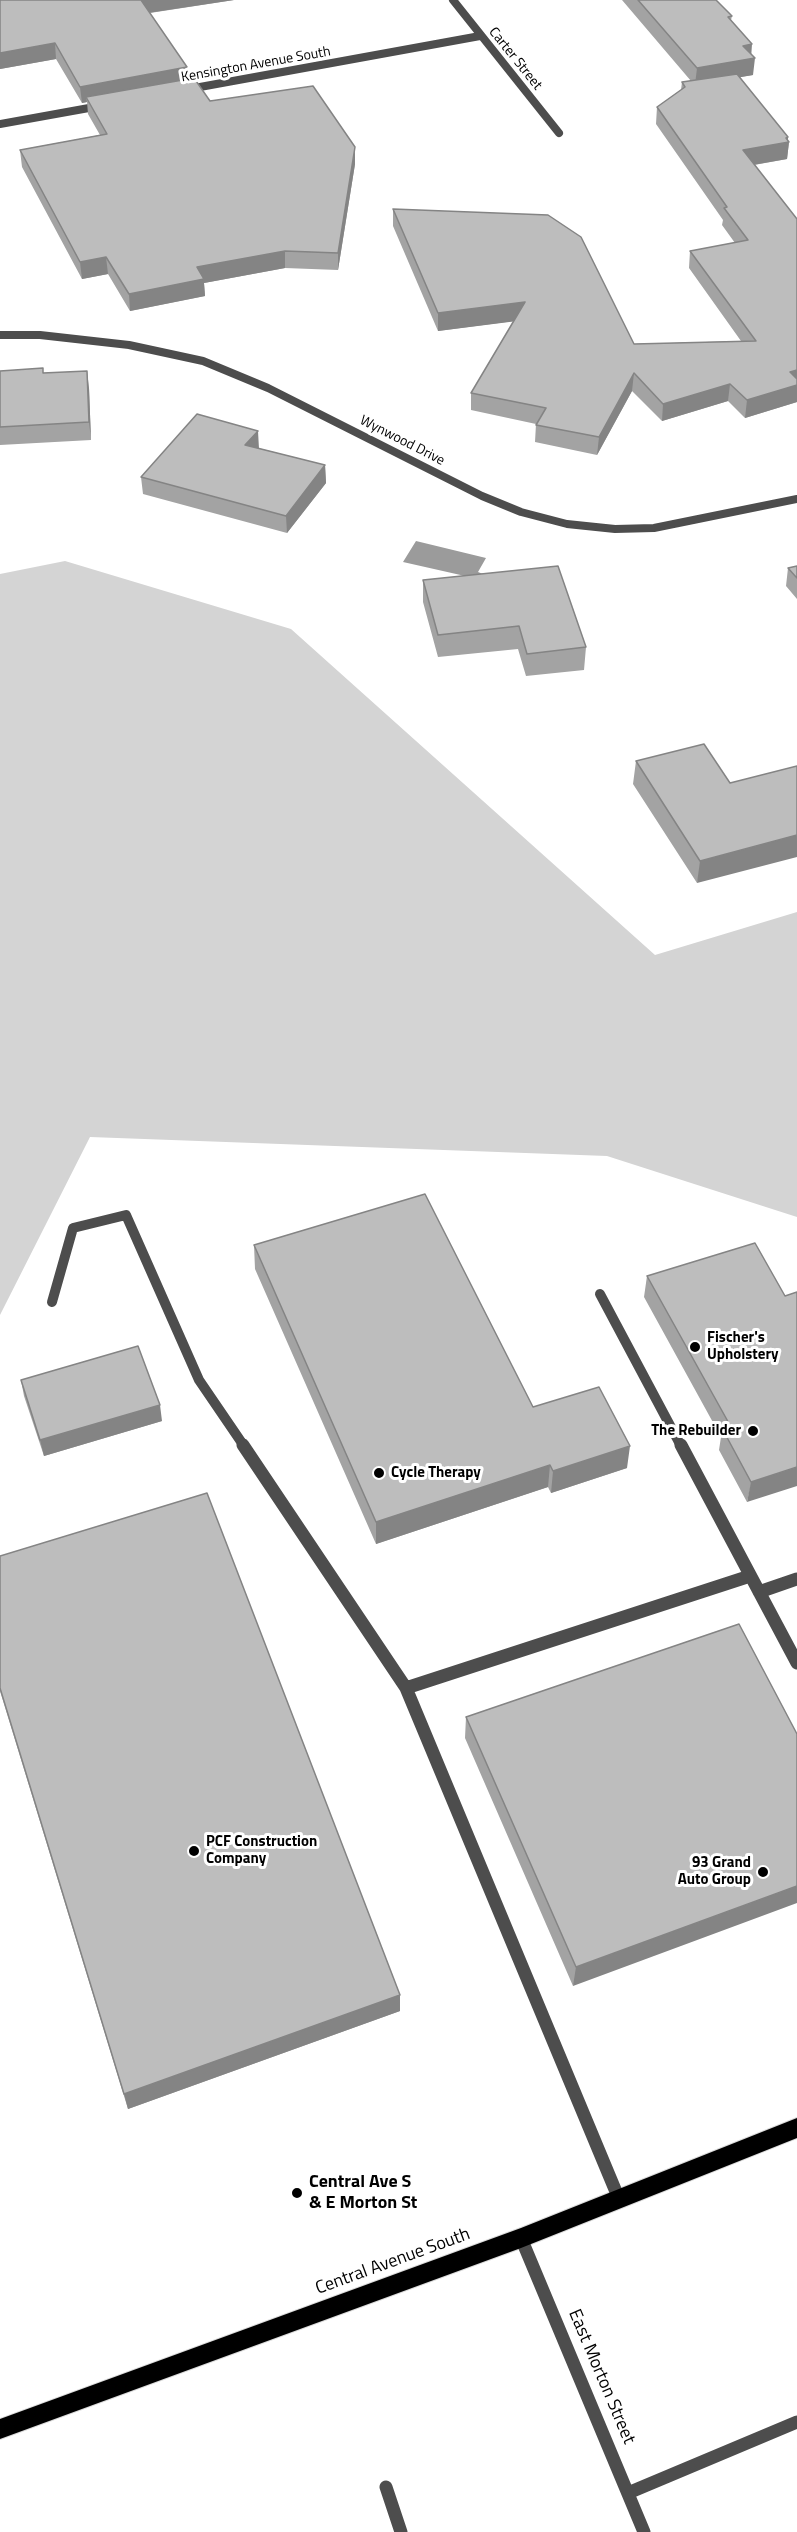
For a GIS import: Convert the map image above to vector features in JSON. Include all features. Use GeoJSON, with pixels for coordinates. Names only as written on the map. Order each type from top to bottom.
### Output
{"type":"FeatureCollection","features":[{"type":"Feature","properties":{"kind":"main road","name":"Central Avenue South"},"geometry":{"type":"LineString","coordinates":[[0,2429],[521,2238],[797,2128]]}},
{"type":"Feature","properties":{"kind":"street","name":"Carter Street"},"geometry":{"type":"LineString","coordinates":[[453,0],[559,133]]}},
{"type":"Feature","properties":{"kind":"street","name":"Kensington Avenue South"},"geometry":{"type":"LineString","coordinates":[[176,92],[480,36]]}},
{"type":"Feature","properties":{"kind":"street"},"geometry":{"type":"LineString","coordinates":[[0,124],[105,105]]}},
{"type":"Feature","properties":{"kind":"street","name":"Wynwood Drive"},"geometry":{"type":"LineString","coordinates":[[0,335],[40,335],[129,345],[203,361],[268,388],[482,496],[521,512],[567,525],[615,529],[654,528],[797,499]]}},
{"type":"Feature","properties":{"kind":"street"},"geometry":{"type":"LineString","coordinates":[[52,1302],[73,1228],[126,1215],[199,1380],[406,1688],[618,2199]]}},
{"type":"Feature","properties":{"kind":"street"},"geometry":{"type":"LineString","coordinates":[[600,1294],[797,1663]]}},
{"type":"Feature","properties":{"kind":"street"},"geometry":{"type":"LineString","coordinates":[[406,1688],[750,1576]]}},
{"type":"Feature","properties":{"kind":"street"},"geometry":{"type":"LineString","coordinates":[[759,1592],[797,1579]]}},
{"type":"Feature","properties":{"kind":"street","name":"East Morton Street"},"geometry":{"type":"LineString","coordinates":[[521,2238],[644,2532]]}},
{"type":"Feature","properties":{"kind":"street"},"geometry":{"type":"LineString","coordinates":[[628,2493],[797,2422]]}},
{"type":"Feature","properties":{"kind":"street"},"geometry":{"type":"LineString","coordinates":[[386,2487],[401,2532]]}},
{"type":"Feature","properties":{"kind":"shaded area"},"geometry":{"type":"Polygon","coordinates":[[[416,541],[486,558],[478,572],[483,574],[465,576],[403,562],[416,541]]]}},
{"type":"Feature","properties":{"kind":"shaded area"},"geometry":{"type":"Polygon","coordinates":[[[65,561],[291,629],[655,955],[797,912],[797,1217],[607,1156],[90,1137],[0,1315],[0,574],[65,561]]]}},
{"type":"Feature","properties":{"kind":"building"},"geometry":{"type":"Polygon","coordinates":[[[0,0],[141,0],[187,67],[80,87],[55,43],[0,53],[0,0]]]}},
{"type":"Feature","properties":{"kind":"building"},"geometry":{"type":"Polygon","coordinates":[[[638,0],[716,0],[732,16],[728,17],[752,44],[743,46],[755,58],[697,68],[638,0]]]}},
{"type":"Feature","properties":{"kind":"building"},"geometry":{"type":"Polygon","coordinates":[[[737,74],[788,137],[786,138],[789,142],[743,150],[797,219],[797,370],[790,372],[797,379],[797,385],[747,400],[730,384],[663,404],[634,373],[599,437],[536,425],[546,408],[471,393],[525,302],[438,313],[393,209],[548,215],[581,237],[634,344],[756,341],[690,251],[748,240],[657,107],[685,87],[682,82],[737,74]]]}},
{"type":"Feature","properties":{"kind":"building"},"geometry":{"type":"Polygon","coordinates":[[[194,78],[210,101],[313,86],[355,147],[338,253],[285,251],[197,267],[204,279],[129,294],[106,257],[80,262],[20,150],[107,134],[86,97],[194,78]]]}},
{"type":"Feature","properties":{"kind":"building"},"geometry":{"type":"Polygon","coordinates":[[[43,368],[43,373],[87,371],[89,422],[0,427],[0,371],[43,368]]]}},
{"type":"Feature","properties":{"kind":"building"},"geometry":{"type":"Polygon","coordinates":[[[197,414],[258,431],[245,445],[325,465],[286,516],[141,477],[197,414]]]}},
{"type":"Feature","properties":{"kind":"building"},"geometry":{"type":"Polygon","coordinates":[[[558,566],[586,647],[527,654],[519,626],[438,635],[423,580],[558,566]]]}},
{"type":"Feature","properties":{"kind":"building"},"geometry":{"type":"Polygon","coordinates":[[[797,566],[797,578],[788,568],[797,566]]]}},
{"type":"Feature","properties":{"kind":"building"},"geometry":{"type":"Polygon","coordinates":[[[704,744],[730,783],[797,766],[797,835],[700,861],[636,761],[704,744]]]}},
{"type":"Feature","properties":{"kind":"building"},"geometry":{"type":"Polygon","coordinates":[[[425,1194],[533,1407],[599,1387],[630,1446],[553,1471],[550,1465],[376,1522],[254,1245],[425,1194]]]}},
{"type":"Feature","properties":{"kind":"building"},"geometry":{"type":"Polygon","coordinates":[[[755,1243],[785,1296],[797,1292],[797,1467],[751,1482],[723,1430],[731,1427],[647,1276],[755,1243]]]}},
{"type":"Feature","properties":{"kind":"building"},"geometry":{"type":"Polygon","coordinates":[[[138,1346],[160,1405],[40,1440],[21,1380],[138,1346]]]}},
{"type":"Feature","properties":{"kind":"building","name":"PCF Construction Company"},"geometry":{"type":"Polygon","coordinates":[[[207,1493],[400,1995],[124,2094],[0,1688],[0,1556],[207,1493]]]}},
{"type":"Feature","properties":{"kind":"building"},"geometry":{"type":"Polygon","coordinates":[[[739,1624],[797,1734],[797,1886],[576,1967],[466,1717],[739,1624]]]}},
{"type":"Feature","properties":{"kind":"place","name":"Fischer's Upholstery"},"geometry":{"type":"Point","coordinates":[695,1347]}},
{"type":"Feature","properties":{"kind":"place","name":"The Rebuilder"},"geometry":{"type":"Point","coordinates":[753,1431]}},
{"type":"Feature","properties":{"kind":"place","name":"Cycle Therapy"},"geometry":{"type":"Point","coordinates":[379,1473]}},
{"type":"Feature","properties":{"kind":"place","name":"PCF Construction Company"},"geometry":{"type":"Point","coordinates":[194,1851]}},
{"type":"Feature","properties":{"kind":"place","name":"93 Grand Auto Group"},"geometry":{"type":"Point","coordinates":[763,1872]}},
{"type":"Feature","properties":{"kind":"place","name":"Central Ave S & E Morton St"},"geometry":{"type":"Point","coordinates":[297,2193]}}]}
